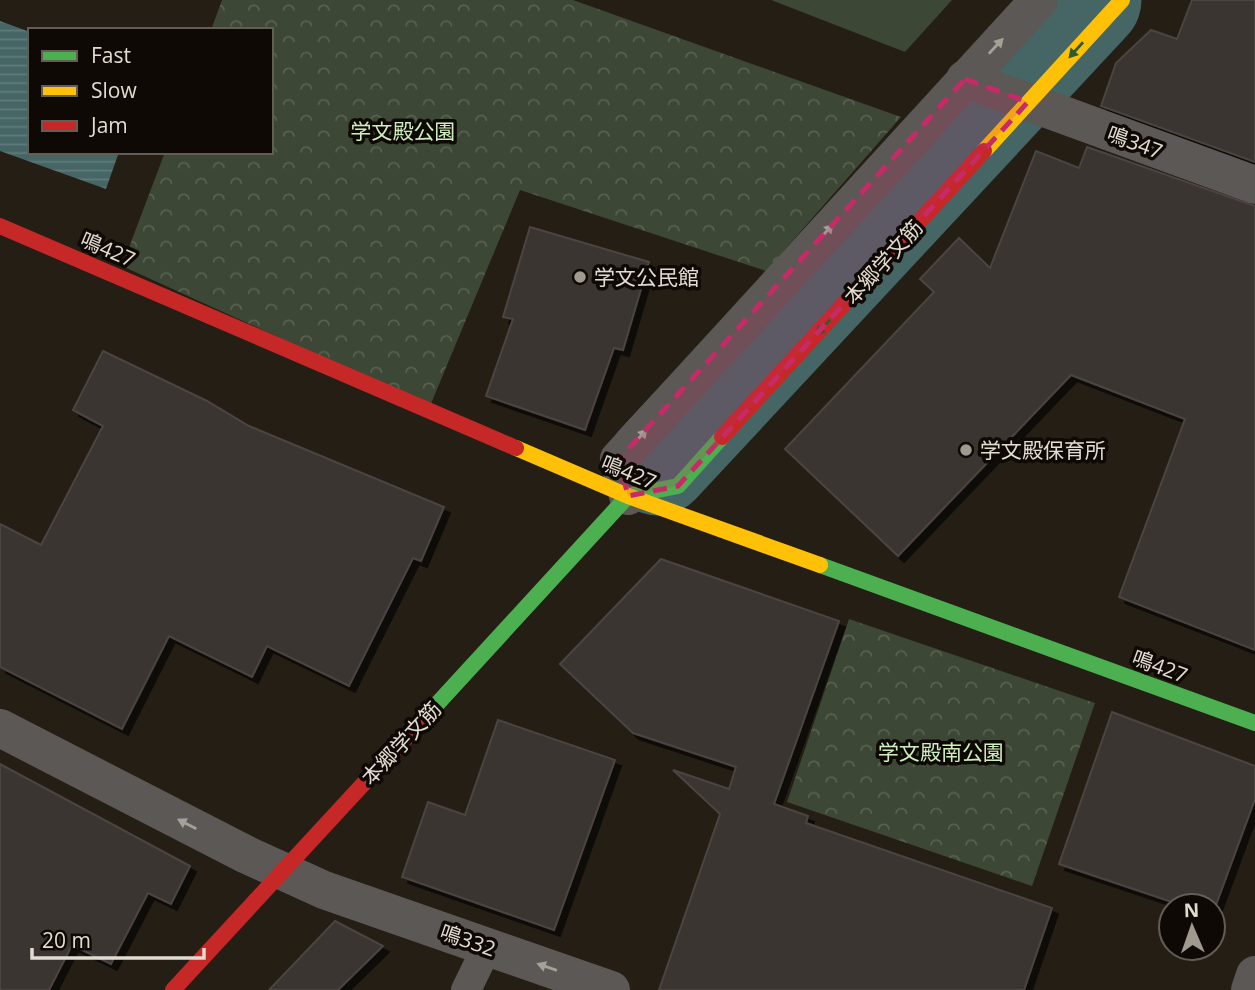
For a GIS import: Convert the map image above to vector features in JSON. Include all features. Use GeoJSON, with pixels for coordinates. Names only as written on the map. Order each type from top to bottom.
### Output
{"type":"FeatureCollection","features":[{"type":"Feature","properties":{"kind":"street","name":"本郷学文筋"},"geometry":{"type":"LineString","coordinates":[[173,990],[628,496],[678,486],[998,91],[1040,0]]}},
{"type":"Feature","properties":{"kind":"street","name":"本郷学文筋"},"geometry":{"type":"LineString","coordinates":[[628,496],[619,459],[998,91],[1122,0]]}},
{"type":"Feature","properties":{"kind":"street","name":"鳴347"},"geometry":{"type":"LineString","coordinates":[[998,91],[1255,186]]}},
{"type":"Feature","properties":{"kind":"street","name":"鳴427"},"geometry":{"type":"LineString","coordinates":[[0,226],[628,496],[1255,723]]}},
{"type":"Feature","properties":{"kind":"street","name":"鳴332"},"geometry":{"type":"LineString","coordinates":[[0,728],[247,855],[324,890],[611,990]]}},
{"type":"Feature","properties":{"kind":"street"},"geometry":{"type":"LineString","coordinates":[[1250,990],[1255,975]]}},
{"type":"Feature","properties":{"kind":"lane"},"geometry":{"type":"LineString","coordinates":[[466,990],[487,947]]}},
{"type":"Feature","properties":{"kind":"highlighted area"},"geometry":{"type":"Polygon","coordinates":[[[965,79],[1028,102],[678,486],[628,496],[619,459],[965,79]]]}},
{"type":"Feature","properties":{"kind":"green space","name":"学文殿公園"},"geometry":{"type":"Polygon","coordinates":[[[222,0],[573,0],[901,117],[766,271],[520,190],[430,406],[122,266],[164,154],[273,154],[273,28],[212,28],[222,0]]]}},
{"type":"Feature","properties":{"kind":"green space"},"geometry":{"type":"Polygon","coordinates":[[[771,0],[952,0],[905,52],[771,0]]]}},
{"type":"Feature","properties":{"kind":"green space","name":"学文殿南公園"},"geometry":{"type":"Polygon","coordinates":[[[849,619],[1095,703],[1032,886],[787,802],[849,619]]]}},
{"type":"Feature","properties":{"kind":"water"},"geometry":{"type":"Polygon","coordinates":[[[0,21],[28,31],[28,154],[118,154],[106,189],[0,151],[0,21]]]}},
{"type":"Feature","properties":{"kind":"building"},"geometry":{"type":"Polygon","coordinates":[[[1192,0],[1255,0],[1255,162],[1101,106],[1116,63],[1151,30],[1177,39],[1192,0]]]}},
{"type":"Feature","properties":{"kind":"building"},"geometry":{"type":"Polygon","coordinates":[[[1087,147],[1255,206],[1255,650],[1119,597],[1185,419],[1071,375],[898,556],[785,449],[934,292],[920,279],[959,238],[990,268],[1036,151],[1079,168],[1087,147]]]}},
{"type":"Feature","properties":{"kind":"building"},"geometry":{"type":"Polygon","coordinates":[[[530,227],[649,262],[623,350],[614,348],[585,430],[486,396],[513,319],[503,317],[530,227]]]}},
{"type":"Feature","properties":{"kind":"building"},"geometry":{"type":"Polygon","coordinates":[[[103,351],[207,401],[249,426],[444,507],[421,561],[413,558],[349,686],[267,646],[252,677],[169,636],[122,729],[0,667],[0,524],[41,545],[103,426],[73,410],[103,351]]]}},
{"type":"Feature","properties":{"kind":"building"},"geometry":{"type":"Polygon","coordinates":[[[661,559],[839,621],[774,804],[808,816],[806,823],[1052,908],[1024,990],[659,990],[720,814],[673,770],[729,789],[736,767],[633,733],[560,664],[661,559]]]}},
{"type":"Feature","properties":{"kind":"building"},"geometry":{"type":"Polygon","coordinates":[[[1112,712],[1255,766],[1255,799],[1221,892],[1157,892],[1157,897],[1059,864],[1112,712]]]}},
{"type":"Feature","properties":{"kind":"building"},"geometry":{"type":"Polygon","coordinates":[[[498,720],[615,760],[554,930],[402,877],[428,802],[465,815],[498,720]]]}},
{"type":"Feature","properties":{"kind":"building"},"geometry":{"type":"Polygon","coordinates":[[[0,764],[190,866],[171,904],[148,893],[111,964],[72,945],[49,990],[0,990],[0,764]]]}},
{"type":"Feature","properties":{"kind":"building"},"geometry":{"type":"Polygon","coordinates":[[[335,921],[383,946],[338,990],[269,990],[335,921]]]}},
{"type":"Feature","properties":{"kind":"waterway"},"geometry":{"type":"LineString","coordinates":[[658,464],[1090,0]]}},
{"type":"Feature","properties":{"kind":"traffic: fast"},"geometry":{"type":"LineString","coordinates":[[427,715],[628,496],[678,486],[722,437]]}},
{"type":"Feature","properties":{"kind":"traffic: fast"},"geometry":{"type":"LineString","coordinates":[[820,565],[1255,723]]}},
{"type":"Feature","properties":{"kind":"traffic: slow"},"geometry":{"type":"LineString","coordinates":[[984,151],[1122,0]]}},
{"type":"Feature","properties":{"kind":"traffic: slow"},"geometry":{"type":"LineString","coordinates":[[516,448],[628,496],[820,565]]}},
{"type":"Feature","properties":{"kind":"traffic: jam"},"geometry":{"type":"LineString","coordinates":[[722,437],[984,151]]}},
{"type":"Feature","properties":{"kind":"traffic: jam"},"geometry":{"type":"LineString","coordinates":[[0,226],[516,448]]}},
{"type":"Feature","properties":{"kind":"traffic: jam"},"geometry":{"type":"LineString","coordinates":[[173,990],[427,715]]}},
{"type":"Feature","properties":{"kind":"place","name":"学文公民館"},"geometry":{"type":"Point","coordinates":[580,277]}},
{"type":"Feature","properties":{"kind":"place","name":"学文殿保育所"},"geometry":{"type":"Point","coordinates":[966,450]}}]}
